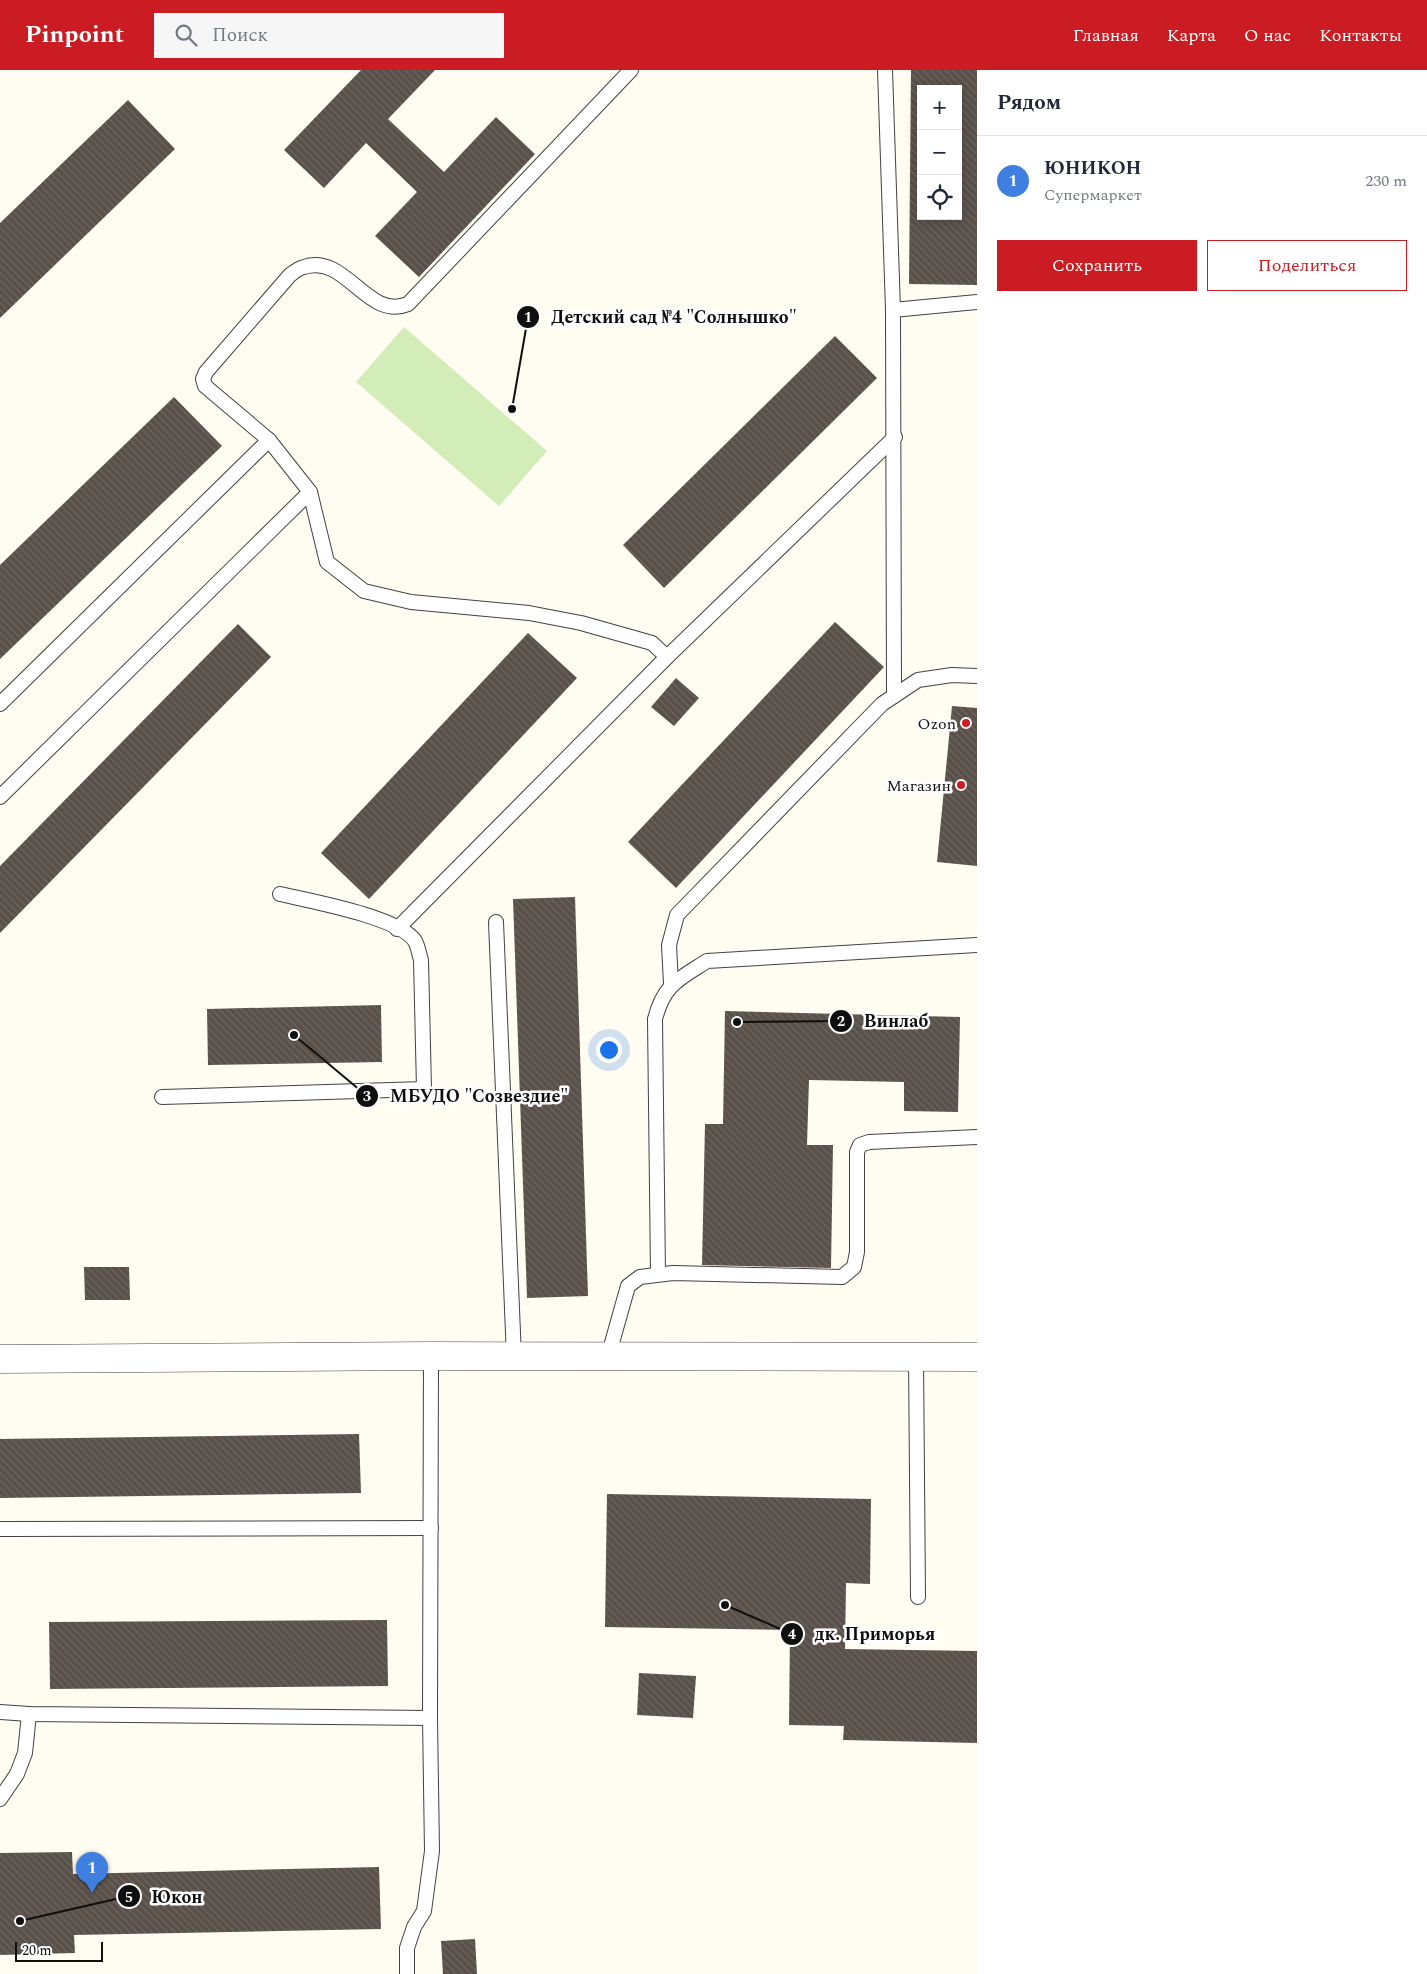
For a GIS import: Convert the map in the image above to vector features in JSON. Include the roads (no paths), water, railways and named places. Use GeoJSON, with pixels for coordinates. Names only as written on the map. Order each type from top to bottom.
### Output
{"type":"FeatureCollection","features":[{"type":"Feature","properties":{"kind":"street"},"geometry":{"type":"LineString","coordinates":[[0,1359],[431,1356],[977,1357]]}},
{"type":"Feature","properties":{"kind":"lane"},"geometry":{"type":"LineString","coordinates":[[631,70],[408,304],[400,308],[391,308],[370,299],[332,269],[319,265],[304,267],[290,275],[212,365],[203,379],[205,386],[269,440],[310,492],[327,562],[364,591],[411,602],[529,613],[581,623],[652,643],[668,657]]}},
{"type":"Feature","properties":{"kind":"lane"},"geometry":{"type":"LineString","coordinates":[[885,70],[895,437],[894,696]]}},
{"type":"Feature","properties":{"kind":"lane"},"geometry":{"type":"LineString","coordinates":[[893,310],[977,302]]}},
{"type":"Feature","properties":{"kind":"lane"},"geometry":{"type":"LineString","coordinates":[[397,929],[668,657],[895,437]]}},
{"type":"Feature","properties":{"kind":"lane"},"geometry":{"type":"LineString","coordinates":[[0,704],[269,440]]}},
{"type":"Feature","properties":{"kind":"lane"},"geometry":{"type":"LineString","coordinates":[[0,797],[310,492]]}},
{"type":"Feature","properties":{"kind":"lane"},"geometry":{"type":"LineString","coordinates":[[671,984],[669,945],[677,915],[882,704],[918,680],[952,675],[977,676]]}},
{"type":"Feature","properties":{"kind":"lane"},"geometry":{"type":"LineString","coordinates":[[162,1097],[424,1090],[421,960],[416,942],[408,934],[376,918],[280,894]]}},
{"type":"Feature","properties":{"kind":"lane"},"geometry":{"type":"LineString","coordinates":[[496,922],[514,1357]]}},
{"type":"Feature","properties":{"kind":"lane"},"geometry":{"type":"LineString","coordinates":[[658,1274],[654,1019],[659,1001],[671,984],[707,961],[977,945]]}},
{"type":"Feature","properties":{"kind":"lane"},"geometry":{"type":"LineString","coordinates":[[608,1357],[628,1286],[640,1277],[673,1273],[842,1277],[854,1267],[857,1252],[857,1152],[860,1145],[869,1142],[977,1137]]}},
{"type":"Feature","properties":{"kind":"lane"},"geometry":{"type":"LineString","coordinates":[[407,1974],[407,1948],[414,1927],[424,1911],[432,1850],[430,1718],[431,1356]]}},
{"type":"Feature","properties":{"kind":"lane"},"geometry":{"type":"LineString","coordinates":[[916,1357],[918,1597]]}},
{"type":"Feature","properties":{"kind":"lane"},"geometry":{"type":"LineString","coordinates":[[0,1529],[431,1528]]}},
{"type":"Feature","properties":{"kind":"lane"},"geometry":{"type":"LineString","coordinates":[[0,1712],[29,1714],[430,1718]]}},
{"type":"Feature","properties":{"kind":"lane"},"geometry":{"type":"LineString","coordinates":[[0,1800],[16,1774],[25,1753],[29,1714]]}},
{"type":"Feature","properties":{"kind":"place","name":"Детский сад №4 \"Солнышко\""},"geometry":{"type":"Point","coordinates":[512,409]}},
{"type":"Feature","properties":{"kind":"place","name":"Ozon"},"geometry":{"type":"Point","coordinates":[966,723]}},
{"type":"Feature","properties":{"kind":"place","name":"Магазин"},"geometry":{"type":"Point","coordinates":[961,785]}},
{"type":"Feature","properties":{"kind":"place","name":"Винлаб"},"geometry":{"type":"Point","coordinates":[737,1022]}},
{"type":"Feature","properties":{"kind":"place","name":"МБУДО \"Созвездие\""},"geometry":{"type":"Point","coordinates":[294,1035]}},
{"type":"Feature","properties":{"kind":"place","name":"дк. Приморья"},"geometry":{"type":"Point","coordinates":[725,1605]}},
{"type":"Feature","properties":{"kind":"place","name":"ЮНИКОН"},"geometry":{"type":"Point","coordinates":[92,1893]}},
{"type":"Feature","properties":{"kind":"place","name":"Юкон"},"geometry":{"type":"Point","coordinates":[20,1921]}}]}
